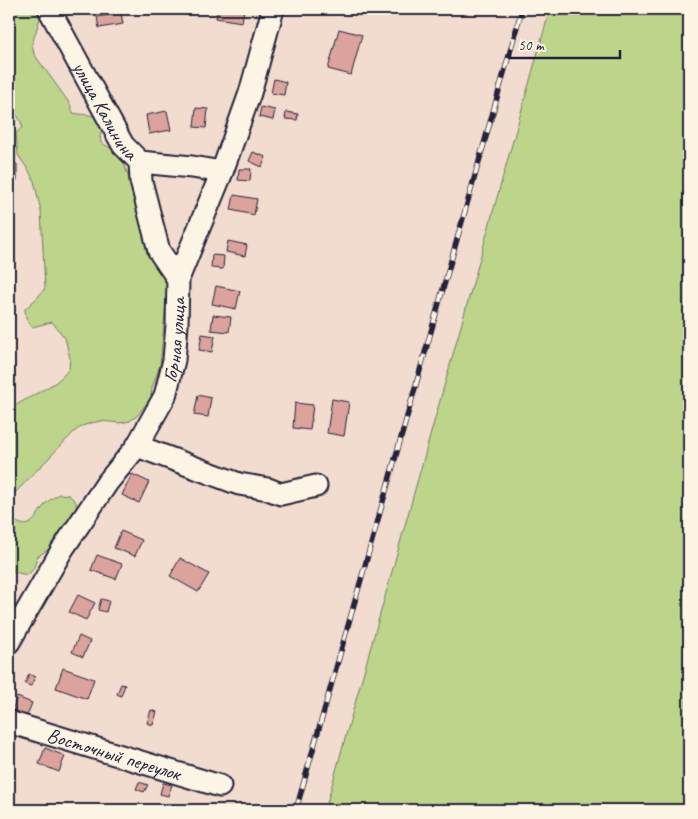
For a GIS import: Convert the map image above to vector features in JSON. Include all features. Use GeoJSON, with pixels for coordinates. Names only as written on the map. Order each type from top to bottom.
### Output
{"type":"FeatureCollection","features":[{"type":"Feature","properties":{"kind":"street","name":"улица Калинина"},"geometry":{"type":"LineString","coordinates":[[49,9],[123,145],[140,162],[222,172]]}},
{"type":"Feature","properties":{"kind":"street","name":"Горная улица"},"geometry":{"type":"LineString","coordinates":[[9,642],[62,550],[107,483],[137,446],[165,396],[174,360],[178,279],[222,172],[250,93],[273,9]]}},
{"type":"Feature","properties":{"kind":"street"},"geometry":{"type":"LineString","coordinates":[[140,162],[141,181],[158,252],[178,279]]}},
{"type":"Feature","properties":{"kind":"street"},"geometry":{"type":"LineString","coordinates":[[137,446],[239,484],[281,494],[316,486]]}},
{"type":"Feature","properties":{"kind":"street","name":"Восточный переулок"},"geometry":{"type":"LineString","coordinates":[[9,721],[220,786]]}},
{"type":"Feature","properties":{"kind":"green space"},"geometry":{"type":"Polygon","coordinates":[[[9,9],[37,9],[41,15],[32,44],[34,54],[70,104],[73,113],[95,117],[106,127],[100,134],[101,143],[113,150],[123,160],[153,253],[168,281],[160,365],[151,397],[138,415],[130,421],[120,423],[101,421],[82,426],[11,497],[9,502],[9,413],[18,404],[62,377],[69,369],[70,358],[65,338],[52,322],[32,327],[26,318],[25,309],[45,288],[41,211],[34,181],[18,155],[16,133],[23,127],[16,115],[9,111],[9,9]]]}},
{"type":"Feature","properties":{"kind":"green space"},"geometry":{"type":"Polygon","coordinates":[[[550,9],[689,9],[689,810],[325,810],[550,9]]]}},
{"type":"Feature","properties":{"kind":"green space"},"geometry":{"type":"Polygon","coordinates":[[[59,494],[69,495],[76,502],[77,511],[53,546],[37,557],[34,568],[28,575],[9,571],[9,517],[21,524],[29,524],[46,503],[59,494]]]}},
{"type":"Feature","properties":{"kind":"building"},"geometry":{"type":"Polygon","coordinates":[[[218,9],[244,9],[242,22],[216,18],[218,9]]]}},
{"type":"Feature","properties":{"kind":"building"},"geometry":{"type":"Polygon","coordinates":[[[121,13],[123,24],[99,28],[97,17],[121,13]]]}},
{"type":"Feature","properties":{"kind":"building"},"geometry":{"type":"Polygon","coordinates":[[[339,29],[362,35],[351,75],[328,69],[339,29]]]}},
{"type":"Feature","properties":{"kind":"building"},"geometry":{"type":"Polygon","coordinates":[[[274,79],[286,82],[284,95],[271,93],[274,79]]]}},
{"type":"Feature","properties":{"kind":"building"},"geometry":{"type":"Polygon","coordinates":[[[261,107],[275,110],[273,120],[259,117],[261,107]]]}},
{"type":"Feature","properties":{"kind":"building"},"geometry":{"type":"Polygon","coordinates":[[[196,108],[208,109],[206,128],[194,127],[196,108]]]}},
{"type":"Feature","properties":{"kind":"building"},"geometry":{"type":"Polygon","coordinates":[[[167,111],[171,130],[149,134],[146,115],[167,111]]]}},
{"type":"Feature","properties":{"kind":"building"},"geometry":{"type":"Polygon","coordinates":[[[286,112],[298,114],[297,120],[285,119],[286,112]]]}},
{"type":"Feature","properties":{"kind":"building"},"geometry":{"type":"Polygon","coordinates":[[[253,152],[266,157],[262,167],[249,161],[253,152]]]}},
{"type":"Feature","properties":{"kind":"building"},"geometry":{"type":"Polygon","coordinates":[[[9,164],[17,164],[17,180],[9,179],[9,164]]]}},
{"type":"Feature","properties":{"kind":"building"},"geometry":{"type":"Polygon","coordinates":[[[239,169],[251,169],[250,181],[238,180],[239,169]]]}},
{"type":"Feature","properties":{"kind":"building"},"geometry":{"type":"Polygon","coordinates":[[[234,195],[257,199],[254,215],[231,210],[234,195]]]}},
{"type":"Feature","properties":{"kind":"building"},"geometry":{"type":"Polygon","coordinates":[[[228,241],[247,245],[245,256],[226,252],[228,241]]]}},
{"type":"Feature","properties":{"kind":"building"},"geometry":{"type":"Polygon","coordinates":[[[212,255],[224,256],[223,269],[211,268],[212,255]]]}},
{"type":"Feature","properties":{"kind":"building"},"geometry":{"type":"Polygon","coordinates":[[[216,286],[240,291],[236,309],[212,304],[216,286]]]}},
{"type":"Feature","properties":{"kind":"building"},"geometry":{"type":"Polygon","coordinates":[[[213,315],[231,317],[229,332],[211,330],[213,315]]]}},
{"type":"Feature","properties":{"kind":"building"},"geometry":{"type":"Polygon","coordinates":[[[202,334],[215,336],[212,352],[199,350],[202,334]]]}},
{"type":"Feature","properties":{"kind":"building"},"geometry":{"type":"Polygon","coordinates":[[[198,395],[211,398],[208,417],[194,415],[198,395]]]}},
{"type":"Feature","properties":{"kind":"building"},"geometry":{"type":"Polygon","coordinates":[[[332,399],[349,402],[344,436],[327,433],[332,399]]]}},
{"type":"Feature","properties":{"kind":"building"},"geometry":{"type":"Polygon","coordinates":[[[295,403],[313,405],[310,430],[293,428],[295,403]]]}},
{"type":"Feature","properties":{"kind":"building"},"geometry":{"type":"Polygon","coordinates":[[[132,474],[149,482],[139,503],[122,495],[132,474]]]}},
{"type":"Feature","properties":{"kind":"building"},"geometry":{"type":"Polygon","coordinates":[[[121,531],[142,540],[135,556],[114,548],[121,531]]]}},
{"type":"Feature","properties":{"kind":"building"},"geometry":{"type":"Polygon","coordinates":[[[97,555],[122,564],[116,579],[91,570],[97,555]]]}},
{"type":"Feature","properties":{"kind":"building"},"geometry":{"type":"Polygon","coordinates":[[[180,558],[209,574],[198,592],[170,576],[180,558]]]}},
{"type":"Feature","properties":{"kind":"building"},"geometry":{"type":"Polygon","coordinates":[[[78,595],[95,603],[86,620],[69,612],[78,595]]]}},
{"type":"Feature","properties":{"kind":"building"},"geometry":{"type":"Polygon","coordinates":[[[101,599],[109,601],[106,612],[98,610],[101,599]]]}},
{"type":"Feature","properties":{"kind":"building"},"geometry":{"type":"Polygon","coordinates":[[[79,636],[90,641],[83,657],[72,652],[79,636]]]}},
{"type":"Feature","properties":{"kind":"building"},"geometry":{"type":"Polygon","coordinates":[[[63,668],[94,679],[87,699],[56,688],[63,668]]]}},
{"type":"Feature","properties":{"kind":"building"},"geometry":{"type":"Polygon","coordinates":[[[29,674],[35,677],[31,686],[25,684],[29,674]]]}},
{"type":"Feature","properties":{"kind":"building"},"geometry":{"type":"Polygon","coordinates":[[[121,684],[125,685],[121,696],[117,694],[121,684]]]}},
{"type":"Feature","properties":{"kind":"building"},"geometry":{"type":"Polygon","coordinates":[[[17,697],[32,703],[26,718],[11,713],[17,697]]]}},
{"type":"Feature","properties":{"kind":"building"},"geometry":{"type":"Polygon","coordinates":[[[151,710],[157,712],[153,725],[147,723],[151,710]]]}},
{"type":"Feature","properties":{"kind":"building"},"geometry":{"type":"Polygon","coordinates":[[[45,748],[65,756],[59,772],[39,764],[45,748]]]}},
{"type":"Feature","properties":{"kind":"building"},"geometry":{"type":"Polygon","coordinates":[[[139,782],[148,785],[144,792],[136,789],[139,782]]]}},
{"type":"Feature","properties":{"kind":"building"},"geometry":{"type":"Polygon","coordinates":[[[163,783],[172,785],[168,796],[160,794],[163,783]]]}},
{"type":"Feature","properties":{"kind":"railway"},"geometry":{"type":"LineString","coordinates":[[296,810],[522,9]]}}]}
